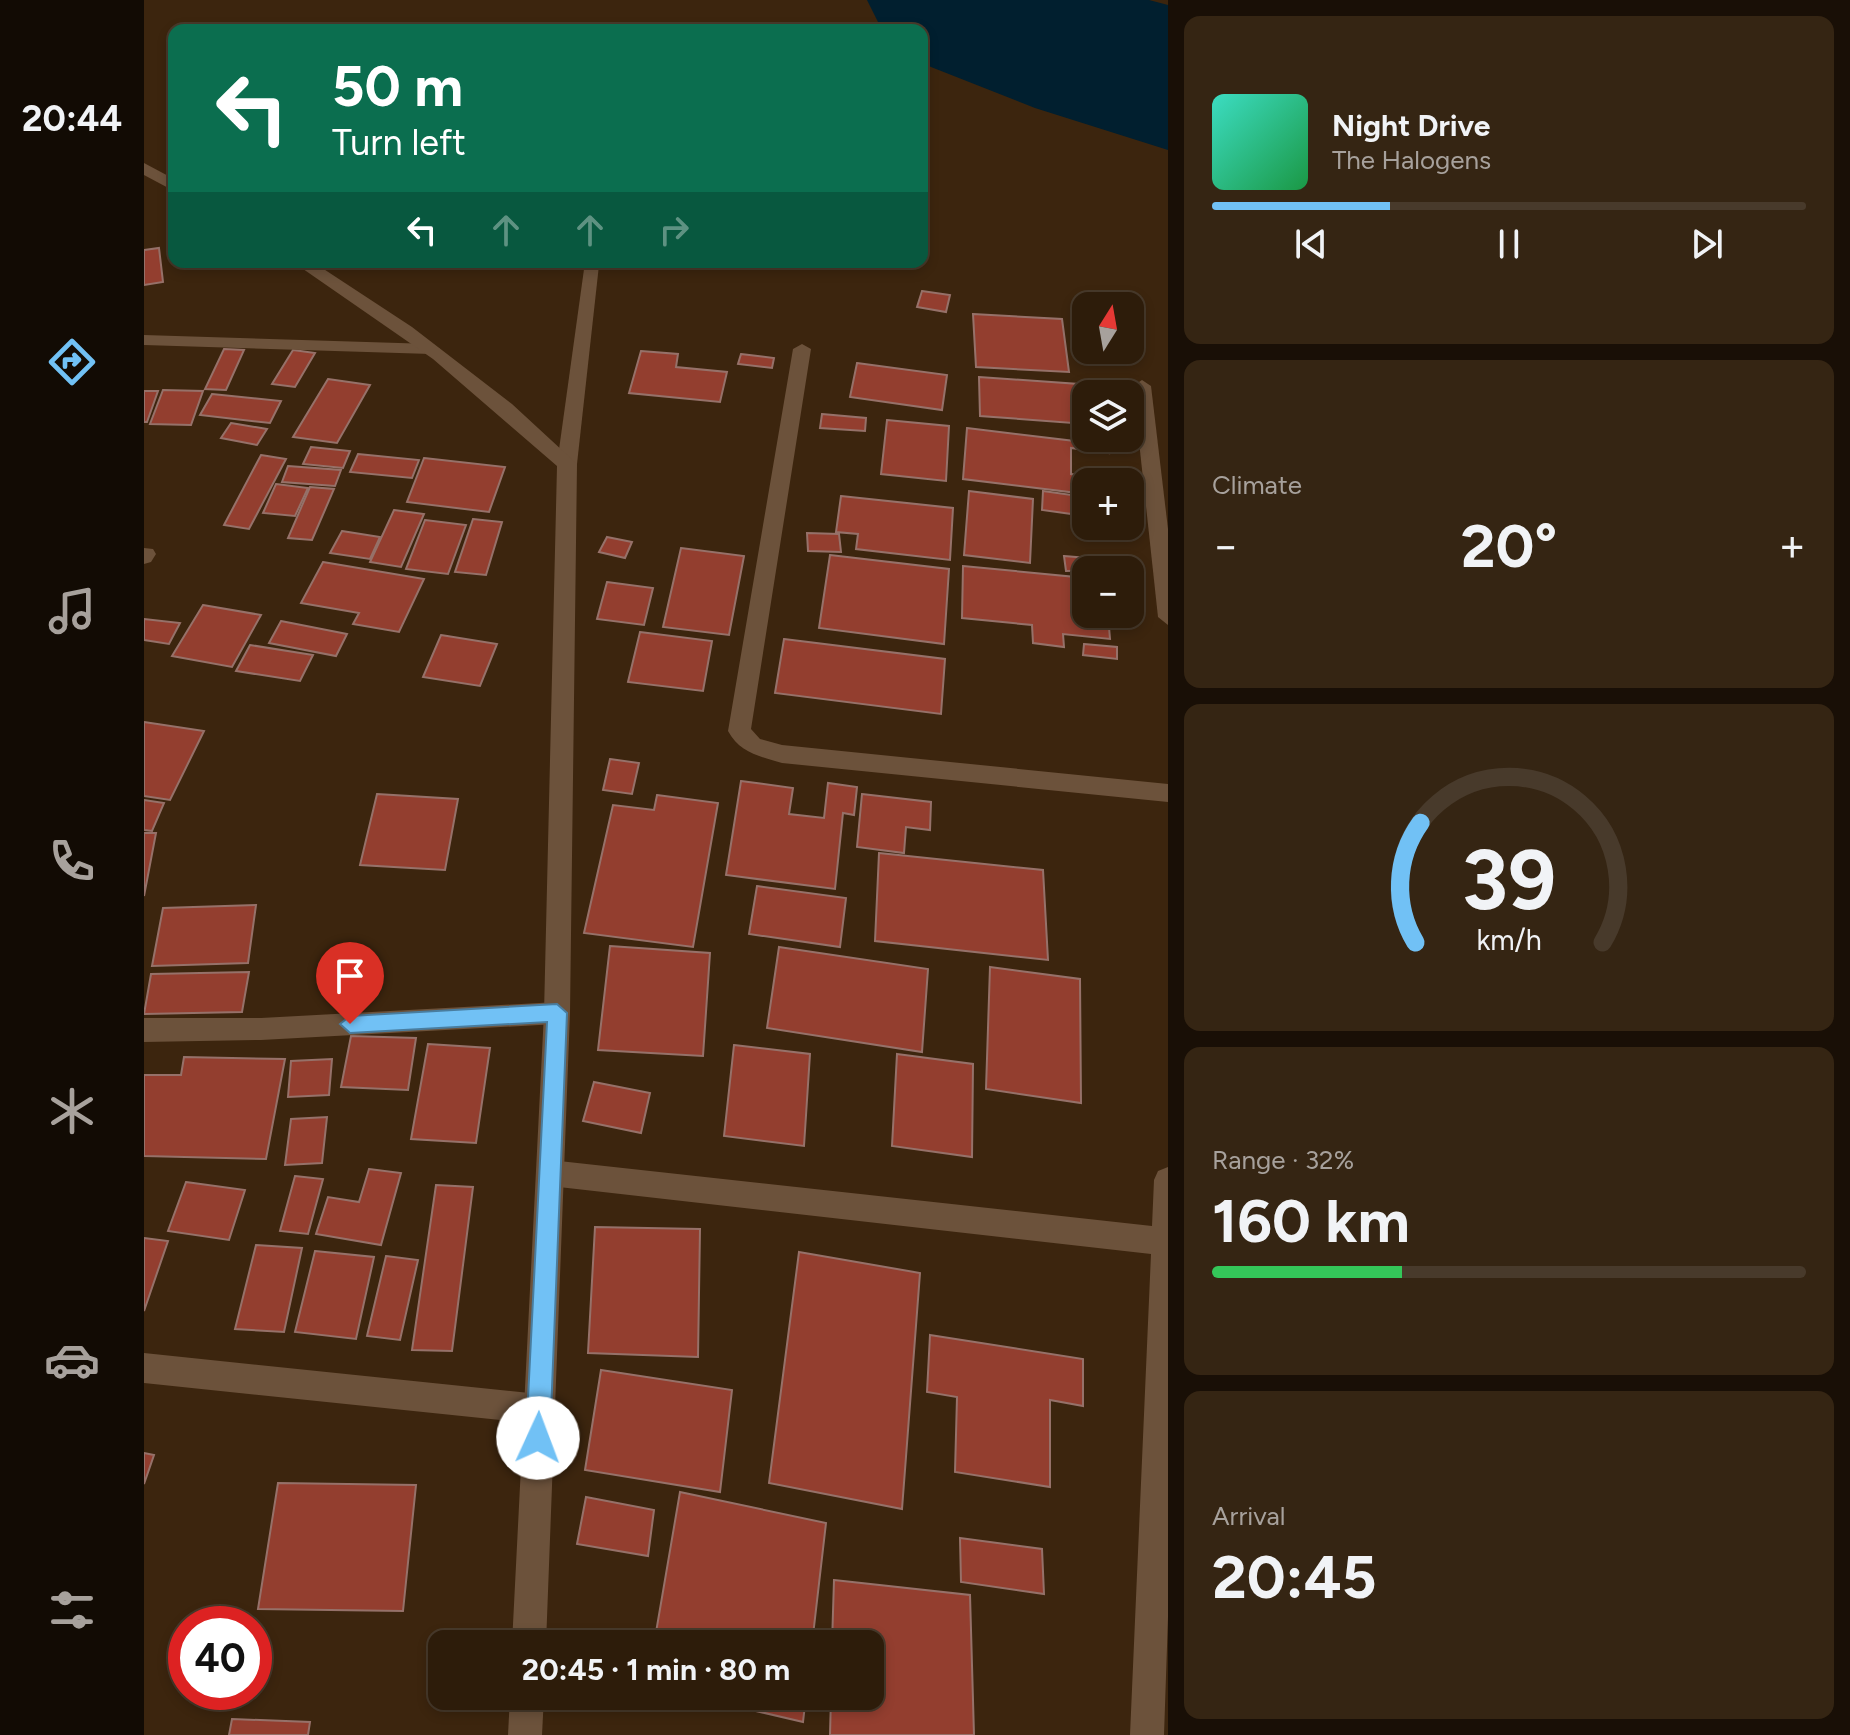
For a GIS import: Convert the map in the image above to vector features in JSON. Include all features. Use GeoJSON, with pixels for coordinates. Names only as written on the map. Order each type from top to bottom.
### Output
{"type":"FeatureCollection","features":[{"type":"Feature","properties":{"kind":"street"},"geometry":{"type":"LineString","coordinates":[[144,168],[168,182]]}},
{"type":"Feature","properties":{"kind":"street"},"geometry":{"type":"LineString","coordinates":[[310,268],[431,349],[532,430],[567,464]]}},
{"type":"Feature","properties":{"kind":"street"},"geometry":{"type":"LineString","coordinates":[[530,1630],[557,1013],[567,464],[591,268]]}},
{"type":"Feature","properties":{"kind":"street"},"geometry":{"type":"LineString","coordinates":[[144,340],[431,349]]}},
{"type":"Feature","properties":{"kind":"street"},"geometry":{"type":"LineString","coordinates":[[802,349],[739,731],[752,745],[782,754],[1168,793]]}},
{"type":"Feature","properties":{"kind":"street"},"geometry":{"type":"LineString","coordinates":[[1144,399],[1164,534],[1168,617]]}},
{"type":"Feature","properties":{"kind":"street"},"geometry":{"type":"LineString","coordinates":[[144,1030],[261,1029],[557,1013]]}},
{"type":"Feature","properties":{"kind":"street"},"geometry":{"type":"LineString","coordinates":[[550,1173],[1167,1242]]}},
{"type":"Feature","properties":{"kind":"street"},"geometry":{"type":"LineString","coordinates":[[1147,1735],[1168,1180]]}},
{"type":"Feature","properties":{"kind":"street"},"geometry":{"type":"LineString","coordinates":[[144,1368],[539,1409]]}},
{"type":"Feature","properties":{"kind":"street"},"geometry":{"type":"LineString","coordinates":[[525,1735],[526,1710]]}},
{"type":"Feature","properties":{"kind":"water"},"geometry":{"type":"Polygon","coordinates":[[[867,0],[1149,0],[1168,5],[1168,150],[1035,108],[931,67],[928,65],[928,24],[879,24],[867,0]]]}},
{"type":"Feature","properties":{"kind":"building"},"geometry":{"type":"Polygon","coordinates":[[[159,248],[163,282],[144,285],[144,250],[159,248]]]}},
{"type":"Feature","properties":{"kind":"building"},"geometry":{"type":"Polygon","coordinates":[[[922,291],[950,295],[946,312],[917,307],[922,291]]]}},
{"type":"Feature","properties":{"kind":"building"},"geometry":{"type":"Polygon","coordinates":[[[973,314],[1062,319],[1069,372],[976,367],[973,314]]]}},
{"type":"Feature","properties":{"kind":"building"},"geometry":{"type":"Polygon","coordinates":[[[224,349],[244,350],[226,390],[205,389],[224,349]]]}},
{"type":"Feature","properties":{"kind":"building"},"geometry":{"type":"Polygon","coordinates":[[[293,350],[315,353],[295,387],[272,384],[293,350]]]}},
{"type":"Feature","properties":{"kind":"building"},"geometry":{"type":"Polygon","coordinates":[[[641,351],[678,354],[676,367],[727,372],[720,402],[629,393],[641,351]]]}},
{"type":"Feature","properties":{"kind":"building"},"geometry":{"type":"Polygon","coordinates":[[[741,354],[774,358],[772,368],[738,364],[741,354]]]}},
{"type":"Feature","properties":{"kind":"building"},"geometry":{"type":"Polygon","coordinates":[[[857,363],[947,375],[942,410],[850,397],[857,363]]]}},
{"type":"Feature","properties":{"kind":"building"},"geometry":{"type":"Polygon","coordinates":[[[979,377],[1072,384],[1072,423],[980,416],[979,377]]]}},
{"type":"Feature","properties":{"kind":"building"},"geometry":{"type":"Polygon","coordinates":[[[328,379],[370,385],[337,443],[293,437],[328,379]]]}},
{"type":"Feature","properties":{"kind":"building"},"geometry":{"type":"Polygon","coordinates":[[[163,390],[203,391],[191,425],[150,424],[163,390]]]}},
{"type":"Feature","properties":{"kind":"building"},"geometry":{"type":"Polygon","coordinates":[[[144,391],[158,391],[147,422],[144,422],[144,391]]]}},
{"type":"Feature","properties":{"kind":"building"},"geometry":{"type":"Polygon","coordinates":[[[212,394],[281,401],[270,423],[200,415],[212,394]]]}},
{"type":"Feature","properties":{"kind":"building"},"geometry":{"type":"Polygon","coordinates":[[[822,414],[866,418],[865,431],[820,428],[822,414]]]}},
{"type":"Feature","properties":{"kind":"building"},"geometry":{"type":"Polygon","coordinates":[[[887,420],[949,426],[946,481],[881,474],[887,420]]]}},
{"type":"Feature","properties":{"kind":"building"},"geometry":{"type":"Polygon","coordinates":[[[231,423],[267,429],[257,445],[221,438],[231,423]]]}},
{"type":"Feature","properties":{"kind":"building"},"geometry":{"type":"Polygon","coordinates":[[[967,428],[1072,441],[1072,492],[963,479],[967,428]]]}},
{"type":"Feature","properties":{"kind":"building"},"geometry":{"type":"Polygon","coordinates":[[[311,447],[350,451],[343,468],[303,464],[311,447]]]}},
{"type":"Feature","properties":{"kind":"building"},"geometry":{"type":"Polygon","coordinates":[[[358,454],[419,460],[412,478],[350,472],[358,454]]]}},
{"type":"Feature","properties":{"kind":"building"},"geometry":{"type":"Polygon","coordinates":[[[261,455],[286,459],[249,529],[224,525],[261,455]]]}},
{"type":"Feature","properties":{"kind":"building"},"geometry":{"type":"Polygon","coordinates":[[[424,458],[505,467],[489,512],[407,502],[424,458]]]}},
{"type":"Feature","properties":{"kind":"building"},"geometry":{"type":"Polygon","coordinates":[[[288,466],[341,470],[335,486],[282,482],[288,466]]]}},
{"type":"Feature","properties":{"kind":"building"},"geometry":{"type":"Polygon","coordinates":[[[276,484],[308,488],[295,516],[263,513],[276,484]]]}},
{"type":"Feature","properties":{"kind":"building"},"geometry":{"type":"Polygon","coordinates":[[[310,487],[334,489],[312,540],[288,538],[310,487]]]}},
{"type":"Feature","properties":{"kind":"building"},"geometry":{"type":"Polygon","coordinates":[[[969,491],[1033,499],[1030,563],[964,555],[969,491]]]}},
{"type":"Feature","properties":{"kind":"building"},"geometry":{"type":"Polygon","coordinates":[[[1043,491],[1072,495],[1072,514],[1042,510],[1043,491]]]}},
{"type":"Feature","properties":{"kind":"building"},"geometry":{"type":"Polygon","coordinates":[[[841,496],[953,508],[950,560],[856,549],[858,534],[836,532],[841,496]]]}},
{"type":"Feature","properties":{"kind":"building"},"geometry":{"type":"Polygon","coordinates":[[[394,510],[424,514],[401,567],[370,562],[394,510]]]}},
{"type":"Feature","properties":{"kind":"building"},"geometry":{"type":"Polygon","coordinates":[[[473,519],[502,522],[486,575],[455,572],[473,519]]]}},
{"type":"Feature","properties":{"kind":"building"},"geometry":{"type":"Polygon","coordinates":[[[425,520],[466,525],[448,574],[406,569],[425,520]]]}},
{"type":"Feature","properties":{"kind":"building"},"geometry":{"type":"Polygon","coordinates":[[[342,531],[380,537],[370,559],[330,553],[342,531]]]}},
{"type":"Feature","properties":{"kind":"building"},"geometry":{"type":"Polygon","coordinates":[[[807,533],[839,534],[841,552],[808,551],[807,533]]]}},
{"type":"Feature","properties":{"kind":"building"},"geometry":{"type":"Polygon","coordinates":[[[607,537],[632,542],[625,558],[599,552],[607,537]]]}},
{"type":"Feature","properties":{"kind":"building"},"geometry":{"type":"Polygon","coordinates":[[[681,548],[744,556],[729,635],[663,627],[681,548]]]}},
{"type":"Feature","properties":{"kind":"building"},"geometry":{"type":"Polygon","coordinates":[[[830,555],[949,569],[944,644],[819,628],[830,555]]]}},
{"type":"Feature","properties":{"kind":"building"},"geometry":{"type":"Polygon","coordinates":[[[1064,556],[1072,557],[1072,571],[1066,571],[1064,556]]]}},
{"type":"Feature","properties":{"kind":"building"},"geometry":{"type":"Polygon","coordinates":[[[323,562],[424,579],[399,632],[353,624],[359,613],[301,603],[323,562]]]}},
{"type":"Feature","properties":{"kind":"building"},"geometry":{"type":"Polygon","coordinates":[[[963,566],[1072,577],[1072,628],[1109,628],[1110,639],[1063,634],[1064,647],[1033,643],[1032,625],[962,618],[963,566]]]}},
{"type":"Feature","properties":{"kind":"building"},"geometry":{"type":"Polygon","coordinates":[[[607,582],[653,588],[644,625],[597,619],[607,582]]]}},
{"type":"Feature","properties":{"kind":"building"},"geometry":{"type":"Polygon","coordinates":[[[203,605],[261,615],[232,667],[172,656],[203,605]]]}},
{"type":"Feature","properties":{"kind":"building"},"geometry":{"type":"Polygon","coordinates":[[[144,619],[180,623],[169,644],[144,640],[144,619]]]}},
{"type":"Feature","properties":{"kind":"building"},"geometry":{"type":"Polygon","coordinates":[[[281,621],[347,634],[336,656],[269,643],[281,621]]]}},
{"type":"Feature","properties":{"kind":"building"},"geometry":{"type":"Polygon","coordinates":[[[640,632],[712,641],[703,691],[628,682],[640,632]]]}},
{"type":"Feature","properties":{"kind":"building"},"geometry":{"type":"Polygon","coordinates":[[[441,635],[497,644],[480,686],[423,677],[441,635]]]}},
{"type":"Feature","properties":{"kind":"building"},"geometry":{"type":"Polygon","coordinates":[[[784,639],[945,659],[941,714],[775,693],[784,639]]]}},
{"type":"Feature","properties":{"kind":"building"},"geometry":{"type":"Polygon","coordinates":[[[1084,644],[1117,647],[1117,659],[1083,655],[1084,644]]]}},
{"type":"Feature","properties":{"kind":"building"},"geometry":{"type":"Polygon","coordinates":[[[250,645],[313,655],[300,681],[236,671],[250,645]]]}},
{"type":"Feature","properties":{"kind":"building"},"geometry":{"type":"Polygon","coordinates":[[[144,722],[204,731],[170,800],[144,796],[144,722]]]}},
{"type":"Feature","properties":{"kind":"building"},"geometry":{"type":"Polygon","coordinates":[[[610,759],[639,763],[632,794],[603,790],[610,759]]]}},
{"type":"Feature","properties":{"kind":"building"},"geometry":{"type":"Polygon","coordinates":[[[741,781],[793,788],[789,814],[824,818],[828,783],[857,787],[854,815],[843,813],[835,889],[726,875],[741,781]]]}},
{"type":"Feature","properties":{"kind":"building"},"geometry":{"type":"Polygon","coordinates":[[[377,794],[458,799],[445,870],[360,865],[377,794]]]}},
{"type":"Feature","properties":{"kind":"building"},"geometry":{"type":"Polygon","coordinates":[[[862,794],[931,802],[930,830],[906,827],[904,853],[857,847],[862,794]]]}},
{"type":"Feature","properties":{"kind":"building"},"geometry":{"type":"Polygon","coordinates":[[[657,795],[718,803],[693,947],[584,933],[613,805],[654,810],[657,795]]]}},
{"type":"Feature","properties":{"kind":"building"},"geometry":{"type":"Polygon","coordinates":[[[144,800],[164,803],[152,831],[144,830],[144,800]]]}},
{"type":"Feature","properties":{"kind":"building"},"geometry":{"type":"Polygon","coordinates":[[[144,833],[156,833],[144,896],[144,833]]]}},
{"type":"Feature","properties":{"kind":"building"},"geometry":{"type":"Polygon","coordinates":[[[879,853],[1043,870],[1048,960],[875,941],[879,853]]]}},
{"type":"Feature","properties":{"kind":"building"},"geometry":{"type":"Polygon","coordinates":[[[757,886],[846,898],[840,947],[749,934],[757,886]]]}},
{"type":"Feature","properties":{"kind":"building"},"geometry":{"type":"Polygon","coordinates":[[[256,905],[248,963],[152,966],[163,908],[256,905]]]}},
{"type":"Feature","properties":{"kind":"building"},"geometry":{"type":"Polygon","coordinates":[[[610,946],[710,953],[703,1056],[598,1050],[610,946]]]}},
{"type":"Feature","properties":{"kind":"building"},"geometry":{"type":"Polygon","coordinates":[[[779,947],[928,969],[922,1052],[767,1028],[779,947]]]}},
{"type":"Feature","properties":{"kind":"building"},"geometry":{"type":"Polygon","coordinates":[[[990,967],[1080,979],[1081,1103],[986,1089],[990,967]]]}},
{"type":"Feature","properties":{"kind":"building"},"geometry":{"type":"Polygon","coordinates":[[[249,972],[242,1012],[144,1014],[151,974],[249,972]]]}},
{"type":"Feature","properties":{"kind":"building"},"geometry":{"type":"Polygon","coordinates":[[[351,1036],[416,1038],[408,1090],[341,1087],[351,1036]]]}},
{"type":"Feature","properties":{"kind":"building"},"geometry":{"type":"Polygon","coordinates":[[[428,1044],[490,1048],[476,1143],[411,1139],[428,1044]]]}},
{"type":"Feature","properties":{"kind":"building"},"geometry":{"type":"Polygon","coordinates":[[[734,1045],[810,1054],[804,1146],[724,1136],[734,1045]]]}},
{"type":"Feature","properties":{"kind":"building"},"geometry":{"type":"Polygon","coordinates":[[[897,1054],[973,1064],[972,1157],[892,1146],[897,1054]]]}},
{"type":"Feature","properties":{"kind":"building"},"geometry":{"type":"Polygon","coordinates":[[[184,1057],[285,1059],[266,1159],[144,1156],[144,1075],[181,1075],[184,1057]]]}},
{"type":"Feature","properties":{"kind":"building"},"geometry":{"type":"Polygon","coordinates":[[[332,1059],[329,1095],[288,1097],[291,1061],[332,1059]]]}},
{"type":"Feature","properties":{"kind":"building"},"geometry":{"type":"Polygon","coordinates":[[[594,1082],[650,1093],[641,1133],[583,1121],[594,1082]]]}},
{"type":"Feature","properties":{"kind":"building"},"geometry":{"type":"Polygon","coordinates":[[[327,1117],[322,1163],[285,1165],[291,1119],[327,1117]]]}},
{"type":"Feature","properties":{"kind":"building"},"geometry":{"type":"Polygon","coordinates":[[[369,1169],[401,1173],[381,1245],[316,1234],[328,1197],[359,1202],[369,1169]]]}},
{"type":"Feature","properties":{"kind":"building"},"geometry":{"type":"Polygon","coordinates":[[[295,1176],[323,1179],[308,1234],[280,1231],[295,1176]]]}},
{"type":"Feature","properties":{"kind":"building"},"geometry":{"type":"Polygon","coordinates":[[[186,1182],[245,1190],[229,1240],[168,1231],[186,1182]]]}},
{"type":"Feature","properties":{"kind":"building"},"geometry":{"type":"Polygon","coordinates":[[[436,1185],[473,1187],[452,1351],[412,1350],[436,1185]]]}},
{"type":"Feature","properties":{"kind":"building"},"geometry":{"type":"Polygon","coordinates":[[[595,1227],[700,1229],[698,1357],[588,1353],[595,1227]]]}},
{"type":"Feature","properties":{"kind":"building"},"geometry":{"type":"Polygon","coordinates":[[[144,1238],[168,1241],[144,1311],[144,1238]]]}},
{"type":"Feature","properties":{"kind":"building"},"geometry":{"type":"Polygon","coordinates":[[[256,1245],[302,1248],[284,1332],[235,1329],[256,1245]]]}},
{"type":"Feature","properties":{"kind":"building"},"geometry":{"type":"Polygon","coordinates":[[[315,1251],[374,1257],[356,1339],[295,1332],[315,1251]]]}},
{"type":"Feature","properties":{"kind":"building"},"geometry":{"type":"Polygon","coordinates":[[[799,1252],[920,1273],[902,1509],[769,1483],[799,1252]]]}},
{"type":"Feature","properties":{"kind":"building"},"geometry":{"type":"Polygon","coordinates":[[[386,1256],[418,1260],[400,1340],[367,1336],[386,1256]]]}},
{"type":"Feature","properties":{"kind":"building"},"geometry":{"type":"Polygon","coordinates":[[[930,1335],[1083,1359],[1083,1406],[1050,1400],[1050,1487],[955,1472],[957,1397],[927,1392],[930,1335]]]}},
{"type":"Feature","properties":{"kind":"building"},"geometry":{"type":"Polygon","coordinates":[[[601,1370],[732,1390],[720,1492],[585,1470],[601,1370]]]}},
{"type":"Feature","properties":{"kind":"building"},"geometry":{"type":"Polygon","coordinates":[[[144,1453],[154,1455],[144,1484],[144,1453]]]}},
{"type":"Feature","properties":{"kind":"building"},"geometry":{"type":"Polygon","coordinates":[[[278,1483],[416,1485],[403,1611],[272,1609],[272,1606],[258,1606],[278,1483]]]}},
{"type":"Feature","properties":{"kind":"building"},"geometry":{"type":"Polygon","coordinates":[[[680,1492],[826,1523],[814,1630],[656,1630],[680,1492]]]}},
{"type":"Feature","properties":{"kind":"building"},"geometry":{"type":"Polygon","coordinates":[[[586,1497],[654,1510],[648,1556],[577,1544],[586,1497]]]}},
{"type":"Feature","properties":{"kind":"building"},"geometry":{"type":"Polygon","coordinates":[[[960,1538],[1042,1549],[1044,1594],[961,1582],[960,1538]]]}},
{"type":"Feature","properties":{"kind":"building"},"geometry":{"type":"Polygon","coordinates":[[[834,1580],[970,1595],[974,1735],[830,1735],[831,1710],[884,1710],[884,1630],[832,1630],[834,1580]]]}},
{"type":"Feature","properties":{"kind":"building"},"geometry":{"type":"Polygon","coordinates":[[[752,1710],[804,1710],[803,1722],[752,1710]]]}},
{"type":"Feature","properties":{"kind":"building"},"geometry":{"type":"Polygon","coordinates":[[[232,1719],[310,1722],[308,1735],[229,1735],[232,1719]]]}},
{"type":"Feature","properties":{"kind":"route"},"geometry":{"type":"LineString","coordinates":[[350,1024],[557,1013],[538,1438]]}}]}
